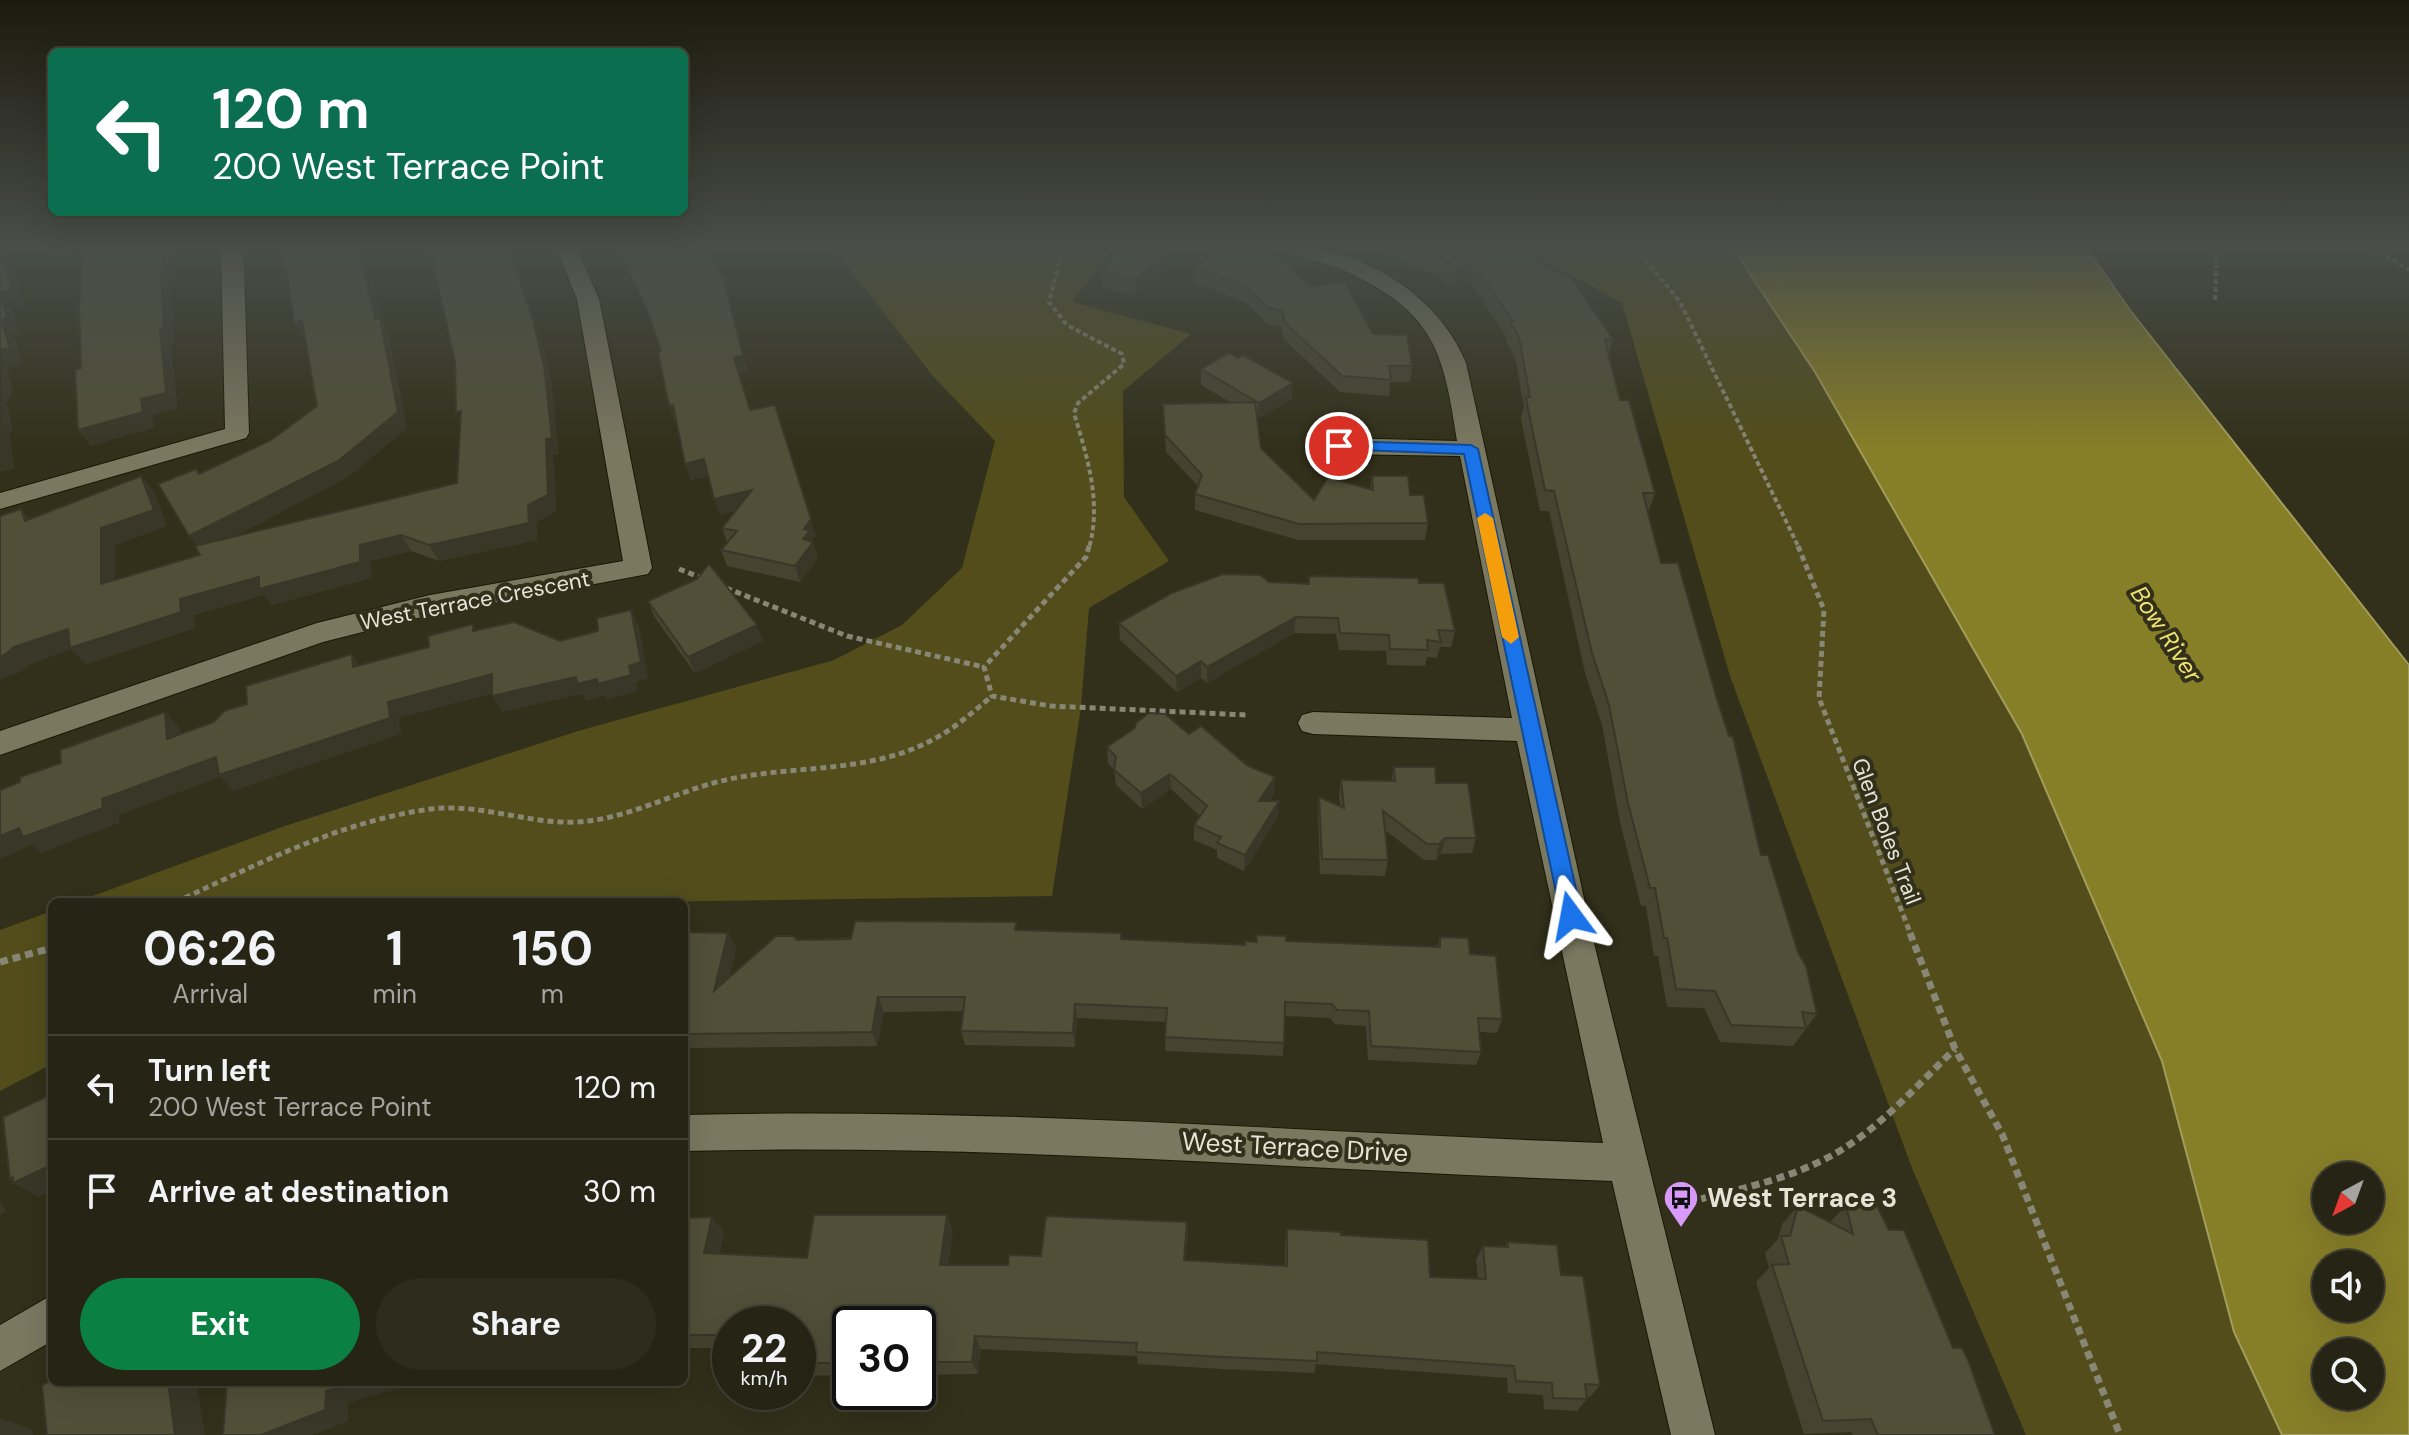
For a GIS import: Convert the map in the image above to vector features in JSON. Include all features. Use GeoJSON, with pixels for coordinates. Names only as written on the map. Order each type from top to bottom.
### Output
{"type":"FeatureCollection","features":[{"type":"Feature","properties":{"kind":"street"},"geometry":{"type":"LineString","coordinates":[[0,501],[237,433],[235,314]]}},
{"type":"Feature","properties":{"kind":"street","name":"West Terrace Crescent"},"geometry":{"type":"LineString","coordinates":[[0,743],[317,633],[430,605],[638,568],[591,314]]}},
{"type":"Feature","properties":{"kind":"street"},"geometry":{"type":"LineString","coordinates":[[1422,314],[1442,336],[1460,377],[1471,449],[1530,730],[1627,1163],[1693,1435]]}},
{"type":"Feature","properties":{"kind":"street"},"geometry":{"type":"LineString","coordinates":[[1339,446],[1471,449]]}},
{"type":"Feature","properties":{"kind":"street"},"geometry":{"type":"LineString","coordinates":[[1313,723],[1530,730]]}},
{"type":"Feature","properties":{"kind":"street","name":"West Terrace Drive"},"geometry":{"type":"LineString","coordinates":[[688,1133],[778,1129],[1058,1133],[1627,1163]]}},
{"type":"Feature","properties":{"kind":"street"},"geometry":{"type":"LineString","coordinates":[[0,1350],[48,1319]]}},
{"type":"Feature","properties":{"kind":"path"},"geometry":{"type":"LineString","coordinates":[[984,667],[1072,576],[1086,557],[1094,534],[1093,478],[1074,413],[1078,403],[1124,364],[1122,354],[1067,325],[1058,314]]}},
{"type":"Feature","properties":{"kind":"path","name":"Glen Boles Trail"},"geometry":{"type":"LineString","coordinates":[[1686,314],[1800,549],[1824,610],[1819,698],[1955,1049],[2002,1134],[2056,1265],[2120,1435]]}},
{"type":"Feature","properties":{"kind":"path"},"geometry":{"type":"LineString","coordinates":[[679,569],[708,581]]}},
{"type":"Feature","properties":{"kind":"path"},"geometry":{"type":"LineString","coordinates":[[722,587],[847,636],[984,667]]}},
{"type":"Feature","properties":{"kind":"path"},"geometry":{"type":"LineString","coordinates":[[984,667],[992,696]]}},
{"type":"Feature","properties":{"kind":"path"},"geometry":{"type":"LineString","coordinates":[[992,696],[1051,706],[1248,715]]}},
{"type":"Feature","properties":{"kind":"path"},"geometry":{"type":"LineString","coordinates":[[185,898],[296,847],[364,823],[435,809],[574,822],[625,815],[738,777],[847,767],[892,756],[945,735],[967,721],[992,696]]}},
{"type":"Feature","properties":{"kind":"path"},"geometry":{"type":"LineString","coordinates":[[0,962],[48,949]]}},
{"type":"Feature","properties":{"kind":"path"},"geometry":{"type":"LineString","coordinates":[[1673,1205],[1794,1174],[1831,1156],[1861,1134],[1955,1049]]}},
{"type":"Feature","properties":{"kind":"shaded area"},"geometry":{"type":"Polygon","coordinates":[[[885,314],[1117,314],[1191,334],[1123,391],[1124,497],[1169,561],[1089,608],[1081,707],[1052,896],[688,901],[688,898],[87,898],[282,827],[578,731],[834,660],[902,625],[962,568],[995,441],[932,375],[885,314]]]}},
{"type":"Feature","properties":{"kind":"shaded area"},"geometry":{"type":"Polygon","coordinates":[[[1625,314],[1776,314],[1815,372],[2022,734],[2162,1061],[2234,1332],[2282,1435],[2026,1435],[1912,1168],[1730,676],[1625,314]]]}},
{"type":"Feature","properties":{"kind":"shaded area"},"geometry":{"type":"Polygon","coordinates":[[[48,912],[48,1066],[0,1091],[0,930],[48,912]]]}},
{"type":"Feature","properties":{"kind":"water","name":"Bow River"},"geometry":{"type":"Polygon","coordinates":[[[1776,314],[2133,314],[2409,665],[2409,1435],[2282,1435],[2234,1332],[2162,1061],[2022,734],[1815,372],[1776,314]]]}},
{"type":"Feature","properties":{"kind":"building"},"geometry":{"type":"Polygon","coordinates":[[[0,314],[6,314],[7,318],[1,319],[10,348],[0,350],[0,314]]]}},
{"type":"Feature","properties":{"kind":"building"},"geometry":{"type":"Polygon","coordinates":[[[79,314],[163,314],[164,328],[160,329],[166,393],[141,399],[143,412],[78,430],[75,370],[81,368],[79,314]]]}},
{"type":"Feature","properties":{"kind":"building"},"geometry":{"type":"Polygon","coordinates":[[[293,314],[374,314],[375,319],[380,318],[398,412],[338,461],[189,536],[158,484],[196,469],[199,474],[271,440],[317,406],[302,321],[294,323],[293,314]]]}},
{"type":"Feature","properties":{"kind":"building"},"geometry":{"type":"Polygon","coordinates":[[[444,314],[531,314],[544,365],[552,438],[546,439],[548,495],[528,505],[529,523],[429,545],[401,535],[360,545],[360,562],[259,589],[259,577],[180,599],[181,612],[70,648],[68,629],[14,647],[0,657],[0,516],[21,509],[25,521],[141,476],[154,510],[101,528],[101,584],[200,555],[195,546],[457,483],[461,411],[456,412],[455,361],[444,314]]]}},
{"type":"Feature","properties":{"kind":"building"},"geometry":{"type":"Polygon","coordinates":[[[649,314],[733,314],[743,355],[734,358],[750,410],[775,405],[811,519],[804,529],[810,531],[803,539],[813,542],[795,566],[721,550],[737,531],[722,528],[752,490],[714,499],[704,459],[685,464],[673,405],[669,406],[658,352],[661,351],[649,314]]]}},
{"type":"Feature","properties":{"kind":"building"},"geometry":{"type":"Polygon","coordinates":[[[1283,314],[1362,314],[1373,334],[1407,335],[1412,366],[1389,366],[1391,380],[1342,376],[1285,323],[1283,314]]]}},
{"type":"Feature","properties":{"kind":"building"},"geometry":{"type":"Polygon","coordinates":[[[1508,314],[1596,314],[1613,339],[1605,340],[1620,400],[1629,400],[1655,493],[1643,493],[1661,563],[1678,563],[1717,699],[1729,736],[1733,737],[1761,855],[1768,855],[1798,952],[1806,966],[1817,1014],[1802,1012],[1806,1028],[1731,1025],[1715,991],[1676,989],[1655,888],[1650,888],[1628,803],[1609,705],[1592,653],[1554,491],[1545,490],[1527,404],[1526,397],[1530,397],[1519,337],[1510,321],[1513,321],[1508,314]]]}},
{"type":"Feature","properties":{"kind":"building"},"geometry":{"type":"Polygon","coordinates":[[[1229,353],[1238,358],[1243,355],[1293,383],[1259,403],[1201,369],[1229,353]]]}},
{"type":"Feature","properties":{"kind":"building"},"geometry":{"type":"Polygon","coordinates":[[[1255,402],[1261,448],[1314,500],[1328,477],[1373,490],[1372,476],[1408,476],[1410,495],[1424,495],[1428,523],[1299,524],[1195,494],[1202,475],[1165,435],[1163,404],[1255,402]]]}},
{"type":"Feature","properties":{"kind":"building"},"geometry":{"type":"Polygon","coordinates":[[[709,564],[757,625],[688,657],[648,601],[697,579],[709,564]]]}},
{"type":"Feature","properties":{"kind":"building"},"geometry":{"type":"Polygon","coordinates":[[[1223,574],[1260,575],[1269,582],[1309,584],[1309,576],[1418,578],[1419,583],[1444,583],[1455,631],[1438,630],[1441,642],[1427,640],[1428,650],[1390,649],[1389,635],[1340,633],[1338,618],[1296,617],[1207,667],[1201,661],[1176,676],[1119,623],[1172,593],[1223,574]]]}},
{"type":"Feature","properties":{"kind":"building"},"geometry":{"type":"Polygon","coordinates":[[[631,610],[641,662],[629,666],[631,675],[598,684],[597,679],[577,684],[576,677],[492,696],[492,674],[388,702],[390,718],[219,775],[216,757],[102,799],[103,808],[23,837],[19,828],[0,836],[0,790],[20,782],[20,777],[61,763],[60,750],[165,712],[167,739],[214,722],[224,711],[247,704],[246,686],[352,654],[353,667],[429,647],[428,636],[473,624],[473,631],[514,622],[560,641],[598,631],[597,618],[631,610]]]}},
{"type":"Feature","properties":{"kind":"building"},"geometry":{"type":"Polygon","coordinates":[[[1149,713],[1165,714],[1189,734],[1201,726],[1248,766],[1275,777],[1259,801],[1279,801],[1245,855],[1217,843],[1221,837],[1194,825],[1207,806],[1170,774],[1141,793],[1114,770],[1116,757],[1107,747],[1135,728],[1136,723],[1149,713]]]}},
{"type":"Feature","properties":{"kind":"building"},"geometry":{"type":"Polygon","coordinates":[[[1394,767],[1435,767],[1436,783],[1468,783],[1476,838],[1445,838],[1439,844],[1427,844],[1383,811],[1388,860],[1322,859],[1319,797],[1344,808],[1341,780],[1395,781],[1394,767]]]}},
{"type":"Feature","properties":{"kind":"building"},"geometry":{"type":"Polygon","coordinates":[[[855,921],[1016,922],[1015,930],[1121,933],[1121,939],[1245,945],[1245,941],[1257,942],[1256,935],[1286,936],[1286,941],[1440,947],[1440,937],[1468,938],[1470,954],[1496,956],[1502,1019],[1478,1018],[1481,1052],[1371,1046],[1369,1011],[1337,1010],[1332,1004],[1285,1002],[1284,1043],[1165,1037],[1167,1008],[1075,1004],[1073,1033],[961,1031],[965,997],[878,997],[872,1032],[688,1034],[688,932],[728,933],[714,991],[776,936],[793,936],[797,940],[851,939],[855,921]]]}},
{"type":"Feature","properties":{"kind":"building"},"geometry":{"type":"Polygon","coordinates":[[[48,1096],[48,1174],[47,1167],[13,1183],[3,1117],[48,1096]]]}},
{"type":"Feature","properties":{"kind":"building"},"geometry":{"type":"Polygon","coordinates":[[[1876,1204],[1889,1230],[1904,1230],[1953,1348],[1962,1348],[1968,1360],[1995,1435],[1878,1435],[1871,1419],[1823,1421],[1772,1265],[1789,1264],[1781,1236],[1790,1236],[1798,1206],[1853,1234],[1846,1206],[1876,1204]]]}},
{"type":"Feature","properties":{"kind":"building"},"geometry":{"type":"Polygon","coordinates":[[[814,1215],[947,1215],[940,1265],[1008,1265],[1009,1255],[1041,1256],[1046,1216],[1187,1222],[1184,1260],[1287,1266],[1287,1229],[1428,1240],[1430,1277],[1486,1279],[1483,1246],[1508,1247],[1507,1242],[1557,1245],[1561,1275],[1583,1276],[1600,1385],[1585,1384],[1587,1399],[1553,1398],[1552,1383],[1516,1381],[1514,1366],[1317,1352],[1317,1361],[1223,1357],[1136,1352],[1137,1343],[975,1336],[972,1362],[936,1362],[936,1306],[832,1306],[832,1363],[816,1363],[816,1306],[712,1306],[712,1335],[688,1335],[688,1218],[712,1217],[704,1253],[807,1258],[814,1215]]]}},
{"type":"Feature","properties":{"kind":"building"},"geometry":{"type":"Polygon","coordinates":[[[48,1382],[48,1386],[169,1386],[175,1435],[47,1435],[42,1385],[48,1382]]]}},
{"type":"Feature","properties":{"kind":"building"},"geometry":{"type":"Polygon","coordinates":[[[227,1386],[344,1386],[326,1391],[325,1410],[261,1435],[223,1435],[227,1386]]]}},
{"type":"Feature","properties":{"kind":"slow traffic"},"geometry":{"type":"LineString","coordinates":[[1485,518],[1511,637]]}},
{"type":"Feature","properties":{"kind":"place","name":"West Terrace 3"},"geometry":{"type":"Point","coordinates":[1681,1229]}},
{"type":"Feature","properties":{"kind":"route"},"geometry":{"type":"LineString","coordinates":[[1339,446],[1471,449],[1571,916]]}}]}
